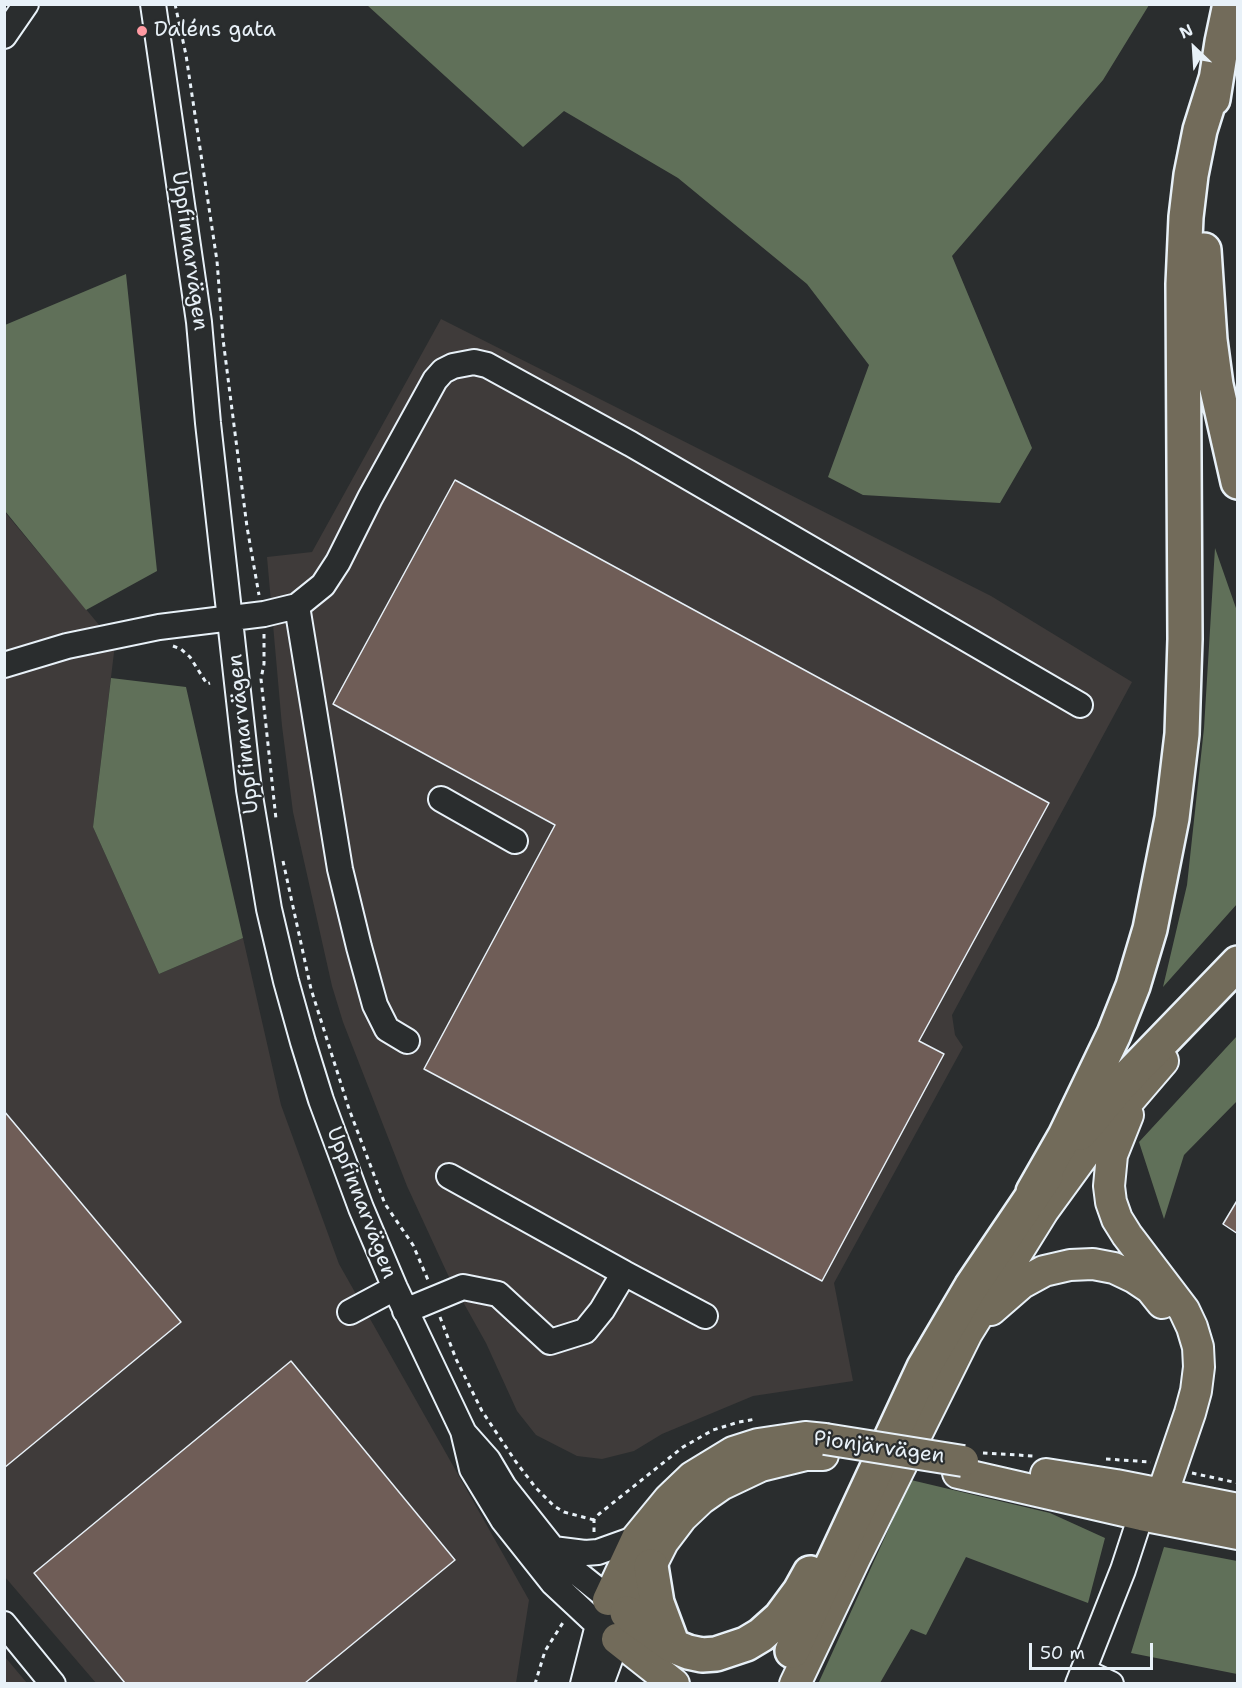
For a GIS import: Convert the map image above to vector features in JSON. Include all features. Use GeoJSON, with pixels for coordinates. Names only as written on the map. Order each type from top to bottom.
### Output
{"type":"FeatureCollection","features":[{"type":"Feature","properties":{"kind":"highway"},"geometry":{"type":"LineString","coordinates":[[792,1651],[924,1367],[946,1327],[1033,1192],[1065,1136],[1110,1043],[1133,986],[1150,929],[1172,818],[1182,734],[1185,639],[1183,285],[1186,218],[1195,153],[1215,79],[1230,4]]}},
{"type":"Feature","properties":{"kind":"highway"},"geometry":{"type":"LineString","coordinates":[[1215,79],[1205,201],[1204,268],[1216,384],[1238,482]]}},
{"type":"Feature","properties":{"kind":"highway"},"geometry":{"type":"LineString","coordinates":[[1033,1192],[1122,1083],[1238,963]]}},
{"type":"Feature","properties":{"kind":"highway"},"geometry":{"type":"LineString","coordinates":[[613,1619],[673,1646],[702,1655],[716,1654],[746,1644],[761,1635],[780,1618],[800,1591],[834,1530],[880,1460]]}},
{"type":"Feature","properties":{"kind":"highway"},"geometry":{"type":"LineString","coordinates":[[644,1552],[657,1604],[673,1646]]}},
{"type":"Feature","properties":{"kind":"main road"},"geometry":{"type":"LineString","coordinates":[[795,1683],[967,1333],[1043,1211],[1091,1145],[1144,1083],[1182,1040],[1238,986]]}},
{"type":"Feature","properties":{"kind":"main road"},"geometry":{"type":"LineString","coordinates":[[1144,1083],[1116,1140],[1109,1186],[1111,1202],[1117,1219],[1127,1235],[1184,1310],[1198,1347],[1199,1367],[1193,1402],[1149,1500]]}},
{"type":"Feature","properties":{"kind":"main road"},"geometry":{"type":"LineString","coordinates":[[967,1333],[1022,1283],[1044,1272],[1070,1264],[1093,1264],[1114,1268],[1150,1288],[1173,1319],[1181,1339],[1187,1372],[1177,1414],[1149,1500]]}},
{"type":"Feature","properties":{"kind":"main road","name":"Pionjärvägen"},"geometry":{"type":"LineString","coordinates":[[613,1619],[644,1552],[663,1542],[682,1517],[721,1485],[761,1466],[806,1455],[824,1447],[860,1455],[961,1467],[1149,1500],[1238,1509]]}},
{"type":"Feature","properties":{"kind":"main road","name":"Pionjärvägen"},"geometry":{"type":"LineString","coordinates":[[1149,1500],[1238,1534]]}},
{"type":"Feature","properties":{"kind":"main road"},"geometry":{"type":"LineString","coordinates":[[613,1619],[674,1683]]}},
{"type":"Feature","properties":{"kind":"main road"},"geometry":{"type":"LineString","coordinates":[[778,1683],[792,1651]]}},
{"type":"Feature","properties":{"kind":"street"},"geometry":{"type":"LineString","coordinates":[[4,36],[26,4]]}},
{"type":"Feature","properties":{"kind":"street","name":"Uppfinnarvägen"},"geometry":{"type":"LineString","coordinates":[[153,4],[200,322],[208,423],[249,790],[257,843],[285,981],[321,1100],[361,1208],[405,1311],[463,1431],[472,1469],[502,1520],[553,1583],[613,1619]]}},
{"type":"Feature","properties":{"kind":"street"},"geometry":{"type":"LineString","coordinates":[[4,665],[67,646],[159,627],[264,614],[297,606],[323,585],[338,562],[370,498],[435,380],[443,371],[453,366],[474,362],[487,365],[631,444],[1080,705]]}},
{"type":"Feature","properties":{"kind":"street"},"geometry":{"type":"LineString","coordinates":[[297,606],[340,869],[358,947],[375,1005],[387,1029],[407,1041]]}},
{"type":"Feature","properties":{"kind":"street"},"geometry":{"type":"LineString","coordinates":[[441,800],[515,840]]}},
{"type":"Feature","properties":{"kind":"street"},"geometry":{"type":"LineString","coordinates":[[449,1176],[705,1316]]}},
{"type":"Feature","properties":{"kind":"street"},"geometry":{"type":"LineString","coordinates":[[405,1311],[463,1287],[498,1294],[550,1342],[585,1331],[602,1310],[624,1273]]}},
{"type":"Feature","properties":{"kind":"street"},"geometry":{"type":"LineString","coordinates":[[350,1312],[395,1288]]}},
{"type":"Feature","properties":{"kind":"street","name":"Uppfinnarvägen"},"geometry":{"type":"LineString","coordinates":[[463,1431],[488,1460],[510,1496],[613,1619]]}},
{"type":"Feature","properties":{"kind":"street"},"geometry":{"type":"LineString","coordinates":[[1111,1683],[1080,1677],[1149,1500]]}},
{"type":"Feature","properties":{"kind":"street"},"geometry":{"type":"LineString","coordinates":[[553,1549],[585,1553],[644,1552]]}},
{"type":"Feature","properties":{"kind":"street","name":"Pionjärvägen"},"geometry":{"type":"LineString","coordinates":[[583,1683],[613,1619]]}},
{"type":"Feature","properties":{"kind":"street","name":"Pionjärvägen"},"geometry":{"type":"LineString","coordinates":[[601,1683],[613,1619]]}},
{"type":"Feature","properties":{"kind":"street"},"geometry":{"type":"LineString","coordinates":[[4,1624],[53,1683]]}},
{"type":"Feature","properties":{"kind":"shaded area"},"geometry":{"type":"Polygon","coordinates":[[[441,319],[991,596],[1132,682],[952,1015],[955,1035],[963,1047],[834,1283],[853,1381],[753,1396],[662,1434],[634,1451],[602,1459],[577,1456],[536,1435],[517,1411],[486,1343],[448,1275],[407,1186],[343,1022],[332,986],[293,812],[282,726],[267,557],[312,552],[441,319]]]}},
{"type":"Feature","properties":{"kind":"shaded area"},"geometry":{"type":"Polygon","coordinates":[[[4,511],[115,644],[93,827],[159,974],[243,938],[281,1105],[339,1264],[529,1600],[516,1683],[96,1683],[5,1577],[4,511]]]}},
{"type":"Feature","properties":{"kind":"shaded area"},"geometry":{"type":"Polygon","coordinates":[[[5,1657],[27,1683],[5,1683],[5,1657]]]}},
{"type":"Feature","properties":{"kind":"green space"},"geometry":{"type":"Polygon","coordinates":[[[367,5],[1149,5],[1103,80],[952,256],[1032,448],[1000,503],[863,495],[828,477],[869,365],[807,284],[678,178],[564,111],[523,147],[367,5]]]}},
{"type":"Feature","properties":{"kind":"green space"},"geometry":{"type":"Polygon","coordinates":[[[126,274],[157,571],[86,610],[5,511],[5,325],[126,274]]]}},
{"type":"Feature","properties":{"kind":"green space"},"geometry":{"type":"Polygon","coordinates":[[[1215,548],[1237,611],[1237,904],[1163,987],[1187,885],[1204,728],[1215,548]]]}},
{"type":"Feature","properties":{"kind":"green space"},"geometry":{"type":"Polygon","coordinates":[[[111,678],[186,687],[243,938],[159,974],[93,827],[111,678]]]}},
{"type":"Feature","properties":{"kind":"green space"},"geometry":{"type":"Polygon","coordinates":[[[1237,1036],[1237,1101],[1184,1155],[1164,1219],[1139,1142],[1237,1036]]]}},
{"type":"Feature","properties":{"kind":"green space"},"geometry":{"type":"Polygon","coordinates":[[[911,1480],[1050,1513],[1105,1538],[1088,1603],[966,1557],[926,1635],[911,1629],[880,1683],[818,1684],[911,1480]]]}},
{"type":"Feature","properties":{"kind":"green space"},"geometry":{"type":"Polygon","coordinates":[[[1164,1547],[1237,1561],[1237,1674],[1131,1653],[1164,1547]]]}},
{"type":"Feature","properties":{"kind":"building"},"geometry":{"type":"Polygon","coordinates":[[[455,480],[1049,803],[919,1041],[944,1054],[822,1281],[424,1069],[555,825],[333,704],[455,480]]]}},
{"type":"Feature","properties":{"kind":"building"},"geometry":{"type":"Polygon","coordinates":[[[4,1111],[181,1322],[4,1468],[4,1111]]]}},
{"type":"Feature","properties":{"kind":"building"},"geometry":{"type":"Polygon","coordinates":[[[1238,1199],[1238,1234],[1223,1224],[1238,1199]]]}},
{"type":"Feature","properties":{"kind":"building"},"geometry":{"type":"Polygon","coordinates":[[[291,1361],[455,1560],[305,1683],[125,1683],[34,1573],[291,1361]]]}},
{"type":"Feature","properties":{"kind":"place","name":"Daléns gata"},"geometry":{"type":"Point","coordinates":[142,31]}}]}
